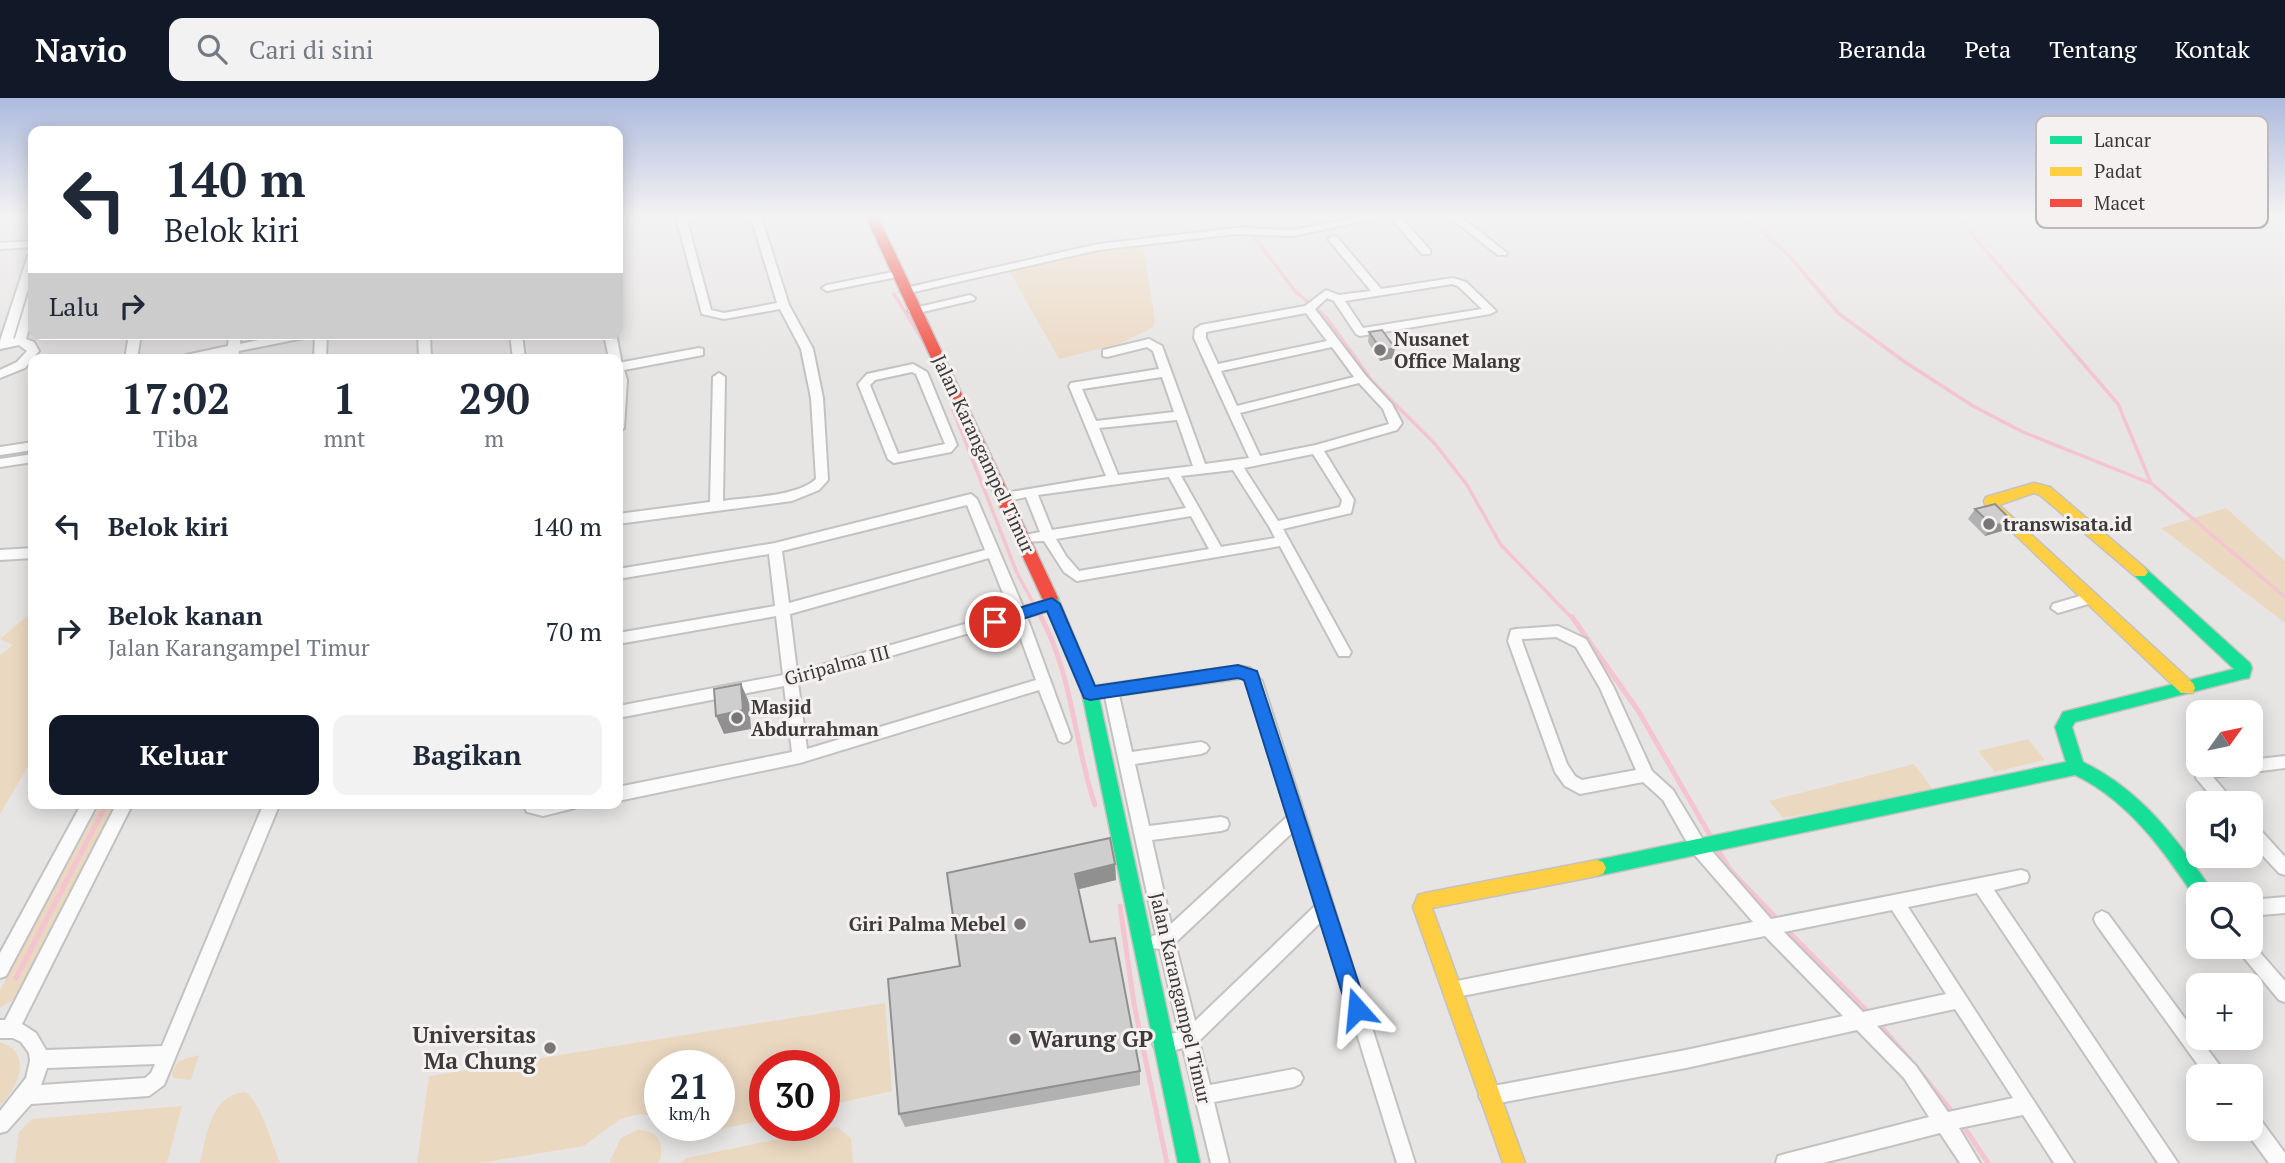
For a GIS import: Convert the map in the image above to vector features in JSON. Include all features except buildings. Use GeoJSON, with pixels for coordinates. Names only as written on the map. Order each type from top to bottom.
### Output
{"type":"FeatureCollection","features":[{"type":"Feature","properties":{"kind":"street"},"geometry":{"type":"LineString","coordinates":[[694,267],[706,312],[724,316],[783,305]]}},
{"type":"Feature","properties":{"kind":"street"},"geometry":{"type":"LineString","coordinates":[[623,518],[792,496],[815,487],[822,480],[817,398],[807,349],[783,305],[771,267]]}},
{"type":"Feature","properties":{"kind":"street","name":"Jalan Karangampel Timur"},"geometry":{"type":"LineString","coordinates":[[895,267],[914,311],[943,362],[954,397],[1025,539],[1037,609],[1090,693],[1189,1163]]}},
{"type":"Feature","properties":{"kind":"street"},"geometry":{"type":"LineString","coordinates":[[905,291],[1009,267]]}},
{"type":"Feature","properties":{"kind":"street"},"geometry":{"type":"LineString","coordinates":[[1356,267],[1377,291]]}},
{"type":"Feature","properties":{"kind":"street"},"geometry":{"type":"LineString","coordinates":[[28,271],[3,344],[20,341],[32,348],[30,354]]}},
{"type":"Feature","properties":{"kind":"street"},"geometry":{"type":"LineString","coordinates":[[827,288],[898,274]]}},
{"type":"Feature","properties":{"kind":"street"},"geometry":{"type":"LineString","coordinates":[[1256,460],[1217,368],[1200,338],[1202,329],[1311,307],[1326,293],[1338,299],[1360,332],[1490,311],[1458,282],[1377,291],[1338,299]]}},
{"type":"Feature","properties":{"kind":"street"},"geometry":{"type":"LineString","coordinates":[[914,311],[970,299]]}},
{"type":"Feature","properties":{"kind":"street"},"geometry":{"type":"LineString","coordinates":[[1004,497],[1172,471],[1236,465],[1316,449],[1388,430],[1396,423],[1388,407],[1334,343],[1311,307]]}},
{"type":"Feature","properties":{"kind":"street"},"geometry":{"type":"LineString","coordinates":[[20,341],[28,313]]}},
{"type":"Feature","properties":{"kind":"street"},"geometry":{"type":"LineString","coordinates":[[233,354],[283,340]]}},
{"type":"Feature","properties":{"kind":"street"},"geometry":{"type":"LineString","coordinates":[[1217,368],[1334,343]]}},
{"type":"Feature","properties":{"kind":"street"},"geometry":{"type":"LineString","coordinates":[[1107,352],[1153,344],[1158,349],[1200,468]]}},
{"type":"Feature","properties":{"kind":"street"},"geometry":{"type":"LineString","coordinates":[[623,366],[699,352]]}},
{"type":"Feature","properties":{"kind":"street"},"geometry":{"type":"LineString","coordinates":[[0,374],[28,359]]}},
{"type":"Feature","properties":{"kind":"street"},"geometry":{"type":"LineString","coordinates":[[916,368],[921,372],[933,401],[950,447],[902,459],[891,457],[865,381],[870,377],[916,368]]}},
{"type":"Feature","properties":{"kind":"street"},"geometry":{"type":"LineString","coordinates":[[1114,479],[1075,386],[1167,372]]}},
{"type":"Feature","properties":{"kind":"street"},"geometry":{"type":"LineString","coordinates":[[716,507],[719,377]]}},
{"type":"Feature","properties":{"kind":"street"},"geometry":{"type":"LineString","coordinates":[[1235,410],[1362,379]]}},
{"type":"Feature","properties":{"kind":"street"},"geometry":{"type":"LineString","coordinates":[[933,401],[946,404],[954,397]]}},
{"type":"Feature","properties":{"kind":"street"},"geometry":{"type":"LineString","coordinates":[[1093,425],[1182,415]]}},
{"type":"Feature","properties":{"kind":"street"},"geometry":{"type":"LineString","coordinates":[[0,451],[28,447]]}},
{"type":"Feature","properties":{"kind":"street"},"geometry":{"type":"LineString","coordinates":[[1275,526],[1346,510],[1348,500],[1316,449]]}},
{"type":"Feature","properties":{"kind":"street"},"geometry":{"type":"LineString","coordinates":[[0,463],[28,459]]}},
{"type":"Feature","properties":{"kind":"street"},"geometry":{"type":"LineString","coordinates":[[1236,465],[1275,526],[1344,652]]}},
{"type":"Feature","properties":{"kind":"street"},"geometry":{"type":"LineString","coordinates":[[1172,471],[1217,552]]}},
{"type":"Feature","properties":{"kind":"street"},"geometry":{"type":"LineString","coordinates":[[2076,767],[2065,741],[2063,727],[2069,717],[2187,688],[2243,673],[2244,668],[2163,591],[2045,491],[2034,488],[1991,501],[1993,507],[2187,688]]}},
{"type":"Feature","properties":{"kind":"street"},"geometry":{"type":"LineString","coordinates":[[1031,493],[1048,534],[1068,567],[1077,576],[1283,541]]}},
{"type":"Feature","properties":{"kind":"street"},"geometry":{"type":"LineString","coordinates":[[623,573],[775,548],[971,499],[994,552],[1037,609],[1044,683],[1064,737]]}},
{"type":"Feature","properties":{"kind":"street"},"geometry":{"type":"LineString","coordinates":[[1025,539],[1193,511]]}},
{"type":"Feature","properties":{"kind":"street"},"geometry":{"type":"LineString","coordinates":[[775,548],[800,757]]}},
{"type":"Feature","properties":{"kind":"street"},"geometry":{"type":"LineString","coordinates":[[623,638],[782,611],[994,552]]}},
{"type":"Feature","properties":{"kind":"street"},"geometry":{"type":"LineString","coordinates":[[0,555],[28,553]]}},
{"type":"Feature","properties":{"kind":"street"},"geometry":{"type":"LineString","coordinates":[[2058,608],[2090,598]]}},
{"type":"Feature","properties":{"kind":"street","name":"Giripalma III"},"geometry":{"type":"LineString","coordinates":[[623,711],[791,679],[1037,609]]}},
{"type":"Feature","properties":{"kind":"street"},"geometry":{"type":"LineString","coordinates":[[1646,775],[1587,787],[1570,781],[1560,767],[1515,640],[1516,634],[1558,631],[1581,643],[1606,686],[1646,775],[1668,795],[1703,846],[1871,1019],[1946,1120],[1971,1163]]}},
{"type":"Feature","properties":{"kind":"street"},"geometry":{"type":"LineString","coordinates":[[1090,693],[1238,672],[1251,676],[1406,1163]]}},
{"type":"Feature","properties":{"kind":"street"},"geometry":{"type":"LineString","coordinates":[[623,792],[800,757],[1044,683]]}},
{"type":"Feature","properties":{"kind":"street","name":"Jalan Karangampel Timur"},"geometry":{"type":"LineString","coordinates":[[1111,690],[1166,940],[1220,1163]]}},
{"type":"Feature","properties":{"kind":"street"},"geometry":{"type":"LineString","coordinates":[[1127,759],[1201,748]]}},
{"type":"Feature","properties":{"kind":"street"},"geometry":{"type":"LineString","coordinates":[[2216,791],[2204,778],[2204,772],[2285,762]]}},
{"type":"Feature","properties":{"kind":"street"},"geometry":{"type":"LineString","coordinates":[[1514,1163],[1422,907],[1425,901],[1703,846],[2076,767],[2099,775],[2128,794],[2195,882]]}},
{"type":"Feature","properties":{"kind":"street"},"geometry":{"type":"LineString","coordinates":[[0,970],[87,809]]}},
{"type":"Feature","properties":{"kind":"street"},"geometry":{"type":"LineString","coordinates":[[0,1124],[27,1094],[38,1059],[35,1044],[25,1034],[5,1028],[122,809]]}},
{"type":"Feature","properties":{"kind":"street"},"geometry":{"type":"LineString","coordinates":[[27,1094],[149,1087],[158,1079],[270,809]]}},
{"type":"Feature","properties":{"kind":"street"},"geometry":{"type":"LineString","coordinates":[[1143,945],[1166,940],[1297,818]]}},
{"type":"Feature","properties":{"kind":"street"},"geometry":{"type":"LineString","coordinates":[[1144,834],[1221,824]]}},
{"type":"Feature","properties":{"kind":"street"},"geometry":{"type":"LineString","coordinates":[[2263,844],[2285,868]]}},
{"type":"Feature","properties":{"kind":"street"},"geometry":{"type":"LineString","coordinates":[[1452,990],[2021,877]]}},
{"type":"Feature","properties":{"kind":"street"},"geometry":{"type":"LineString","coordinates":[[1982,885],[2169,1163]]}},
{"type":"Feature","properties":{"kind":"street"},"geometry":{"type":"LineString","coordinates":[[1895,901],[2064,1163]]}},
{"type":"Feature","properties":{"kind":"street"},"geometry":{"type":"LineString","coordinates":[[2263,907],[2285,905]]}},
{"type":"Feature","properties":{"kind":"street"},"geometry":{"type":"LineString","coordinates":[[1162,1044],[1190,1038],[1325,907]]}},
{"type":"Feature","properties":{"kind":"street"},"geometry":{"type":"LineString","coordinates":[[2102,919],[2208,1064]]}},
{"type":"Feature","properties":{"kind":"street"},"geometry":{"type":"LineString","coordinates":[[2256,959],[2285,993]]}},
{"type":"Feature","properties":{"kind":"street"},"geometry":{"type":"LineString","coordinates":[[1488,1096],[1957,1000]]}},
{"type":"Feature","properties":{"kind":"street"},"geometry":{"type":"LineString","coordinates":[[38,1059],[167,1055]]}},
{"type":"Feature","properties":{"kind":"street"},"geometry":{"type":"LineString","coordinates":[[1204,1095],[1294,1078]]}},
{"type":"Feature","properties":{"kind":"street"},"geometry":{"type":"LineString","coordinates":[[1785,1163],[1869,1143],[1966,1115],[2026,1105]]}},
{"type":"Feature","properties":{"kind":"street"},"geometry":{"type":"LineString","coordinates":[[2263,1139],[2281,1163]]}},
{"type":"Feature","properties":{"kind":"shaded area"},"geometry":{"type":"Polygon","coordinates":[[[1027,267],[1146,267],[1155,321],[1152,328],[1121,343],[1059,359],[1009,271],[1027,267]]]}},
{"type":"Feature","properties":{"kind":"shaded area"},"geometry":{"type":"Polygon","coordinates":[[[2226,508],[2285,561],[2285,623],[2161,528],[2226,508]]]}},
{"type":"Feature","properties":{"kind":"shaded area"},"geometry":{"type":"Polygon","coordinates":[[[28,615],[28,766],[0,814],[0,655],[13,645],[0,639],[28,615]]]}},
{"type":"Feature","properties":{"kind":"shaded area"},"geometry":{"type":"Polygon","coordinates":[[[2028,739],[2045,760],[1995,772],[1978,751],[2028,739]]]}},
{"type":"Feature","properties":{"kind":"shaded area"},"geometry":{"type":"Polygon","coordinates":[[[1914,764],[1935,792],[1783,818],[1769,801],[1914,764]]]}},
{"type":"Feature","properties":{"kind":"shaded area"},"geometry":{"type":"Polygon","coordinates":[[[98,809],[113,809],[15,999],[0,1008],[0,990],[98,809]]]}},
{"type":"Feature","properties":{"kind":"shaded area"},"geometry":{"type":"Polygon","coordinates":[[[885,1003],[892,1091],[840,1102],[840,1050],[749,1050],[749,1123],[735,1126],[735,1050],[644,1050],[644,1115],[620,1119],[584,1146],[480,1163],[417,1163],[429,1076],[885,1003]]]}},
{"type":"Feature","properties":{"kind":"shaded area"},"geometry":{"type":"Polygon","coordinates":[[[0,1042],[17,1054],[20,1071],[12,1090],[0,1106],[0,1042]]]}},
{"type":"Feature","properties":{"kind":"shaded area"},"geometry":{"type":"Polygon","coordinates":[[[199,1055],[191,1080],[173,1078],[172,1072],[179,1061],[199,1055]]]}},
{"type":"Feature","properties":{"kind":"shaded area"},"geometry":{"type":"Polygon","coordinates":[[[245,1092],[261,1113],[280,1163],[200,1163],[208,1129],[217,1108],[224,1100],[245,1092]]]}},
{"type":"Feature","properties":{"kind":"shaded area"},"geometry":{"type":"Polygon","coordinates":[[[182,1106],[167,1163],[15,1163],[19,1132],[32,1119],[182,1106]]]}},
{"type":"Feature","properties":{"kind":"shaded area"},"geometry":{"type":"Polygon","coordinates":[[[840,1129],[851,1138],[853,1163],[679,1163],[687,1158],[769,1141],[840,1141],[840,1129]]]}},
{"type":"Feature","properties":{"kind":"shaded area"},"geometry":{"type":"Polygon","coordinates":[[[637,1130],[644,1131],[644,1141],[659,1141],[659,1163],[609,1163],[621,1138],[637,1130]]]}},
{"type":"Feature","properties":{"kind":"waterway"},"geometry":{"type":"LineString","coordinates":[[1277,267],[1295,291],[1326,317],[1372,381],[1435,444],[1467,485],[1501,545],[1573,619]]}},
{"type":"Feature","properties":{"kind":"waterway"},"geometry":{"type":"LineString","coordinates":[[1798,267],[1838,313],[1905,362],[1973,406],[2023,432],[2150,483]]}},
{"type":"Feature","properties":{"kind":"waterway"},"geometry":{"type":"LineString","coordinates":[[2000,267],[2118,404],[2151,483],[2285,597]]}},
{"type":"Feature","properties":{"kind":"waterway"},"geometry":{"type":"LineString","coordinates":[[894,294],[925,344]]}},
{"type":"Feature","properties":{"kind":"waterway"},"geometry":{"type":"LineString","coordinates":[[939,374],[944,387]]}},
{"type":"Feature","properties":{"kind":"waterway"},"geometry":{"type":"LineString","coordinates":[[953,410],[1017,573],[1042,619]]}},
{"type":"Feature","properties":{"kind":"waterway"},"geometry":{"type":"LineString","coordinates":[[1572,617],[1639,712],[1712,839]]}},
{"type":"Feature","properties":{"kind":"waterway"},"geometry":{"type":"LineString","coordinates":[[1042,619],[1052,639],[1067,686],[1095,805]]}},
{"type":"Feature","properties":{"kind":"waterway"},"geometry":{"type":"LineString","coordinates":[[16,978],[104,809]]}},
{"type":"Feature","properties":{"kind":"waterway"},"geometry":{"type":"LineString","coordinates":[[1718,850],[1731,871],[1778,920]]}},
{"type":"Feature","properties":{"kind":"waterway"},"geometry":{"type":"LineString","coordinates":[[1120,906],[1134,1004],[1167,1163]]}},
{"type":"Feature","properties":{"kind":"waterway"},"geometry":{"type":"LineString","coordinates":[[1786,929],[1871,1015]]}},
{"type":"Feature","properties":{"kind":"waterway"},"geometry":{"type":"LineString","coordinates":[[1877,1022],[1910,1060]]}},
{"type":"Feature","properties":{"kind":"waterway"},"geometry":{"type":"LineString","coordinates":[[1916,1067],[1954,1114]]}},
{"type":"Feature","properties":{"kind":"waterway"},"geometry":{"type":"LineString","coordinates":[[1962,1124],[1988,1163]]}},
{"type":"Feature","properties":{"kind":"traffic: fast"},"geometry":{"type":"LineString","coordinates":[[2076,767],[2063,727],[2069,717],[2243,673],[2244,668],[2140,572]]}},
{"type":"Feature","properties":{"kind":"traffic: fast"},"geometry":{"type":"LineString","coordinates":[[1050,598],[1090,693],[1189,1163]]}},
{"type":"Feature","properties":{"kind":"traffic: fast"},"geometry":{"type":"LineString","coordinates":[[1597,868],[2076,767],[2116,790],[2133,805],[2164,838],[2195,882]]}},
{"type":"Feature","properties":{"kind":"traffic: slow"},"geometry":{"type":"LineString","coordinates":[[2140,572],[2045,491],[2034,488],[1991,501],[1993,507],[2187,688]]}},
{"type":"Feature","properties":{"kind":"traffic: slow"},"geometry":{"type":"LineString","coordinates":[[1514,1163],[1422,907],[1425,901],[1597,868]]}},
{"type":"Feature","properties":{"kind":"traffic: jam"},"geometry":{"type":"LineString","coordinates":[[895,267],[1050,598]]}},
{"type":"Feature","properties":{"kind":"place","name":"Nusanet Office Malang"},"geometry":{"type":"Point","coordinates":[1380,350]}},
{"type":"Feature","properties":{"kind":"place","name":"transwisata.id"},"geometry":{"type":"Point","coordinates":[1989,524]}},
{"type":"Feature","properties":{"kind":"place","name":"Masjid Abdurrahman"},"geometry":{"type":"Point","coordinates":[737,718]}},
{"type":"Feature","properties":{"kind":"place","name":"Giri Palma Mebel"},"geometry":{"type":"Point","coordinates":[1020,924]}},
{"type":"Feature","properties":{"kind":"place","name":"Warung GP"},"geometry":{"type":"Point","coordinates":[1015,1039]}},
{"type":"Feature","properties":{"kind":"place","name":"Universitas Ma Chung"},"geometry":{"type":"Point","coordinates":[550,1048]}},
{"type":"Feature","properties":{"kind":"route"},"geometry":{"type":"LineString","coordinates":[[995,622],[1052,604],[1090,693],[1238,672],[1251,676],[1255,681],[1357,1009]]}}]}
